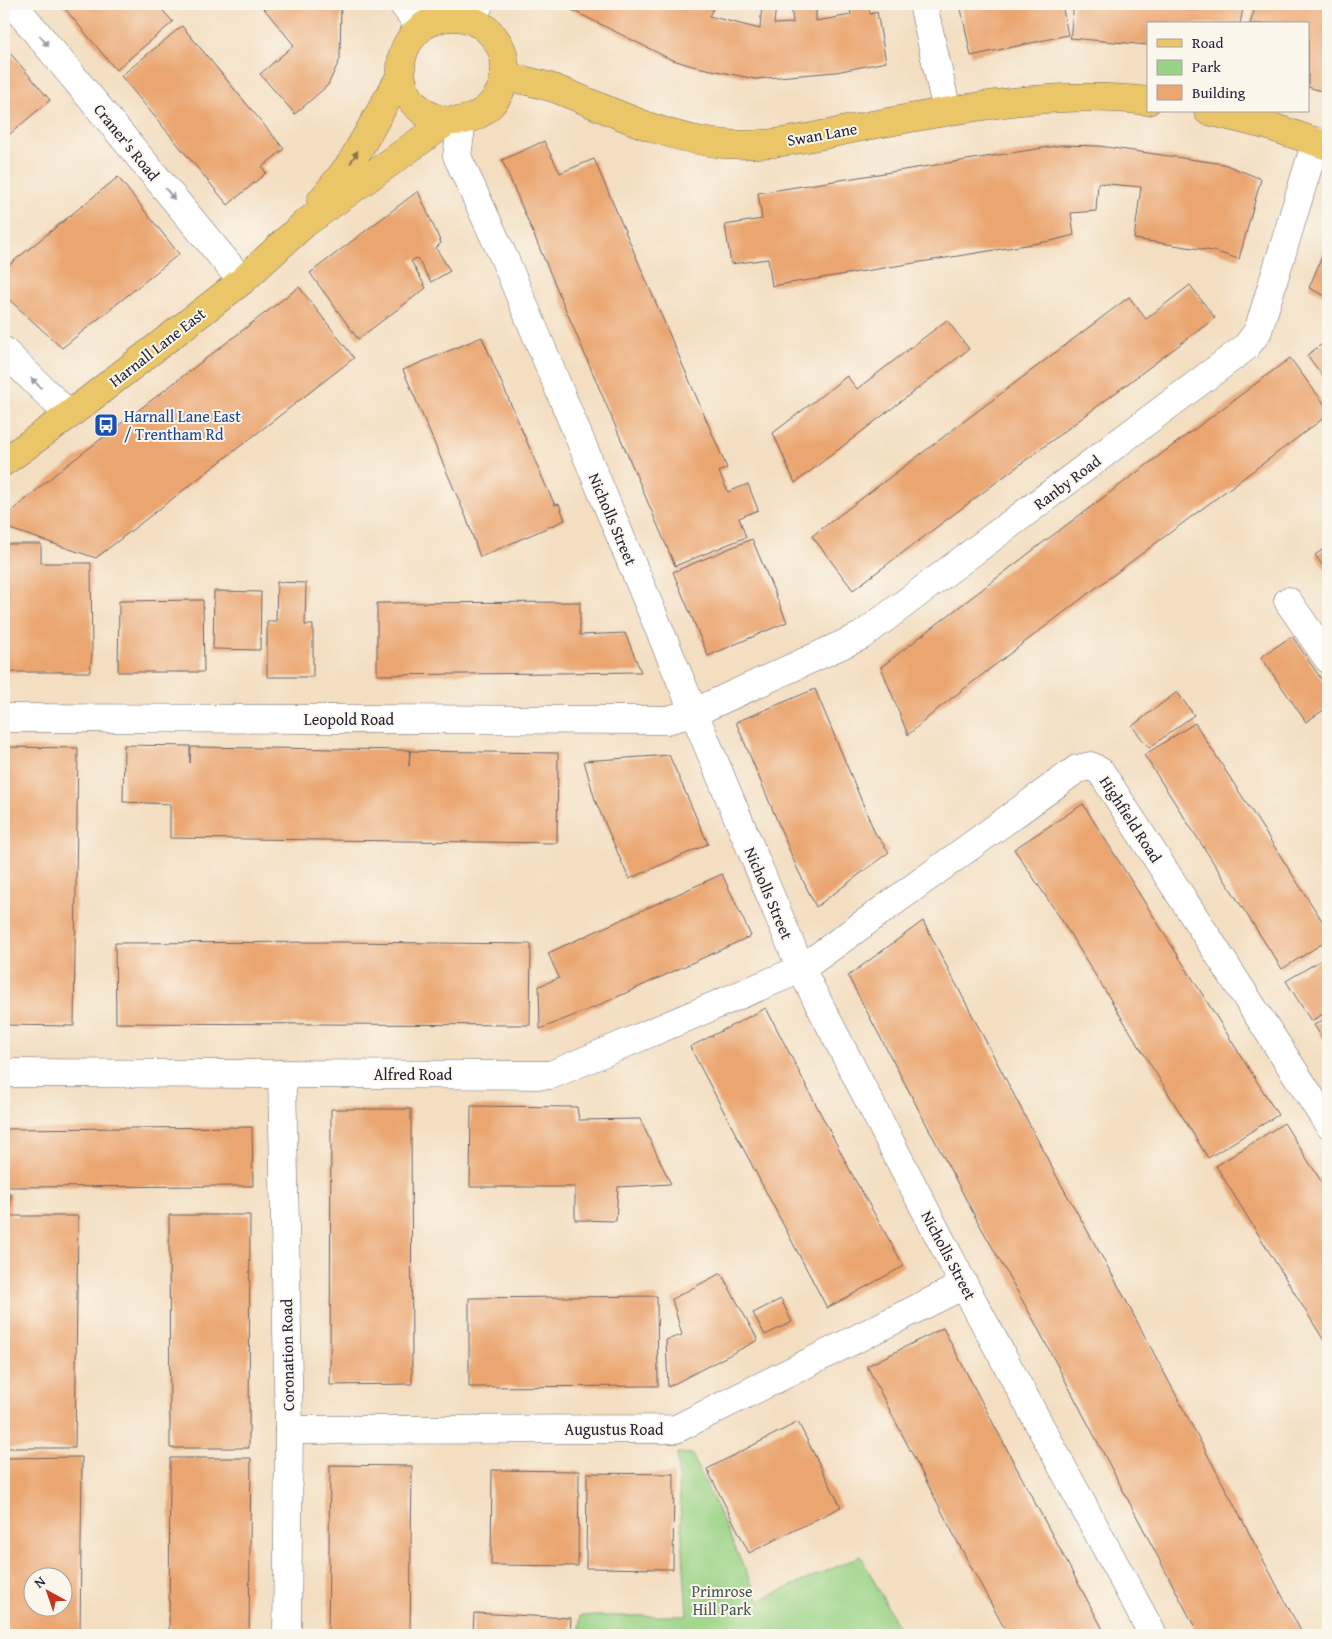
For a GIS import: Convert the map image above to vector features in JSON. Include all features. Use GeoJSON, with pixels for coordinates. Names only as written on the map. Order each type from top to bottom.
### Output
{"type":"FeatureCollection","features":[{"type":"Feature","properties":{"kind":"main road"},"geometry":{"type":"LineString","coordinates":[[476,13],[498,43],[504,59],[502,88],[492,103],[474,117],[454,121],[431,117],[416,106],[406,92],[401,75],[402,57],[410,41],[421,28],[438,20],[476,13]]}},
{"type":"Feature","properties":{"kind":"main road","name":"Harnall Lane East"},"geometry":{"type":"LineString","coordinates":[[304,224],[351,163],[401,75]]}},
{"type":"Feature","properties":{"kind":"main road","name":"Swan Lane"},"geometry":{"type":"LineString","coordinates":[[504,76],[554,88],[631,120],[676,135],[725,144],[787,142],[947,111],[1063,96],[1115,97],[1147,101]]}},
{"type":"Feature","properties":{"kind":"main road"},"geometry":{"type":"LineString","coordinates":[[1212,112],[1269,126],[1322,143]]}},
{"type":"Feature","properties":{"kind":"main road","name":"Harnall Lane East"},"geometry":{"type":"LineString","coordinates":[[4,462],[69,415],[242,281],[304,224],[454,121]]}},
{"type":"Feature","properties":{"kind":"street","name":"Craner's Road"},"geometry":{"type":"LineString","coordinates":[[13,4],[242,281]]}},
{"type":"Feature","properties":{"kind":"street"},"geometry":{"type":"LineString","coordinates":[[402,4],[421,28]]}},
{"type":"Feature","properties":{"kind":"street"},"geometry":{"type":"LineString","coordinates":[[923,4],[947,111]]}},
{"type":"Feature","properties":{"kind":"street","name":"Nicholls Street"},"geometry":{"type":"LineString","coordinates":[[454,121],[462,128],[458,156],[505,260],[801,969],[964,1285],[1153,1635]]}},
{"type":"Feature","properties":{"kind":"street","name":"Ranby Road"},"geometry":{"type":"LineString","coordinates":[[693,713],[861,636],[1246,347],[1258,331],[1322,143]]}},
{"type":"Feature","properties":{"kind":"street"},"geometry":{"type":"LineString","coordinates":[[4,351],[69,415]]}},
{"type":"Feature","properties":{"kind":"street"},"geometry":{"type":"LineString","coordinates":[[1288,600],[1328,659]]}},
{"type":"Feature","properties":{"kind":"street","name":"Leopold Road"},"geometry":{"type":"LineString","coordinates":[[4,718],[668,720],[693,713]]}},
{"type":"Feature","properties":{"kind":"street","name":"Highfield Road"},"geometry":{"type":"LineString","coordinates":[[801,969],[1077,769],[1091,766],[1101,772],[1328,1124]]}},
{"type":"Feature","properties":{"kind":"street","name":"Alfred Road"},"geometry":{"type":"LineString","coordinates":[[4,1073],[551,1075],[801,969]]}},
{"type":"Feature","properties":{"kind":"street","name":"Coronation Road"},"geometry":{"type":"LineString","coordinates":[[282,1074],[289,1430],[287,1635]]}},
{"type":"Feature","properties":{"kind":"street","name":"Augustus Road"},"geometry":{"type":"LineString","coordinates":[[289,1430],[676,1429],[964,1285]]}},
{"type":"Feature","properties":{"kind":"green space","name":"Primrose Hill Park"},"geometry":{"type":"Polygon","coordinates":[[[677,1453],[692,1454],[759,1600],[861,1556],[902,1635],[580,1635],[580,1616],[687,1616],[677,1453]]]}},
{"type":"Feature","properties":{"kind":"building"},"geometry":{"type":"Polygon","coordinates":[[[61,4],[157,4],[173,22],[116,70],[61,4]]]}},
{"type":"Feature","properties":{"kind":"building"},"geometry":{"type":"Polygon","coordinates":[[[260,4],[341,4],[340,59],[328,85],[295,114],[260,74],[294,45],[260,4]]]}},
{"type":"Feature","properties":{"kind":"building"},"geometry":{"type":"Polygon","coordinates":[[[560,4],[677,4],[682,8],[684,4],[716,4],[709,16],[760,29],[762,4],[776,4],[774,24],[793,23],[791,4],[816,4],[816,21],[851,15],[849,4],[868,4],[870,14],[877,12],[886,62],[836,72],[755,79],[692,66],[670,59],[560,4]]]}},
{"type":"Feature","properties":{"kind":"building"},"geometry":{"type":"Polygon","coordinates":[[[960,4],[1062,4],[1068,35],[971,56],[960,4]]]}},
{"type":"Feature","properties":{"kind":"building"},"geometry":{"type":"Polygon","coordinates":[[[1074,4],[1244,4],[1240,22],[1147,22],[1147,45],[1070,38],[1074,4]]]}},
{"type":"Feature","properties":{"kind":"building"},"geometry":{"type":"Polygon","coordinates":[[[1256,4],[1328,4],[1328,93],[1310,88],[1310,22],[1251,22],[1256,4]]]}},
{"type":"Feature","properties":{"kind":"building"},"geometry":{"type":"Polygon","coordinates":[[[182,26],[284,149],[262,167],[266,173],[228,205],[121,76],[182,26]]]}},
{"type":"Feature","properties":{"kind":"building"},"geometry":{"type":"Polygon","coordinates":[[[4,46],[50,100],[4,139],[4,46]]]}},
{"type":"Feature","properties":{"kind":"building"},"geometry":{"type":"Polygon","coordinates":[[[544,141],[560,173],[594,159],[727,468],[719,472],[728,492],[748,484],[758,510],[739,518],[746,537],[675,566],[502,160],[544,141]]]}},
{"type":"Feature","properties":{"kind":"building"},"geometry":{"type":"Polygon","coordinates":[[[1062,145],[1099,146],[1224,164],[1261,179],[1239,259],[1213,251],[1134,239],[1141,187],[1098,183],[1096,211],[1071,213],[1074,235],[1051,241],[772,286],[768,259],[731,264],[725,225],[762,219],[758,193],[1062,145]]]}},
{"type":"Feature","properties":{"kind":"building"},"geometry":{"type":"Polygon","coordinates":[[[118,177],[179,254],[62,348],[4,295],[4,269],[118,177]]]}},
{"type":"Feature","properties":{"kind":"building"},"geometry":{"type":"Polygon","coordinates":[[[418,191],[441,243],[436,248],[450,271],[431,282],[417,258],[411,261],[426,288],[358,339],[310,273],[418,191]]]}},
{"type":"Feature","properties":{"kind":"building"},"geometry":{"type":"Polygon","coordinates":[[[1328,242],[1328,297],[1309,288],[1328,242]]]}},
{"type":"Feature","properties":{"kind":"building"},"geometry":{"type":"Polygon","coordinates":[[[1190,285],[1215,318],[853,590],[812,536],[1129,297],[1146,319],[1190,285]]]}},
{"type":"Feature","properties":{"kind":"building"},"geometry":{"type":"Polygon","coordinates":[[[299,287],[354,358],[96,558],[4,527],[4,518],[54,475],[299,287]]]}},
{"type":"Feature","properties":{"kind":"building"},"geometry":{"type":"Polygon","coordinates":[[[947,320],[969,349],[795,483],[773,433],[847,376],[857,389],[947,320]]]}},
{"type":"Feature","properties":{"kind":"building"},"geometry":{"type":"Polygon","coordinates":[[[482,337],[545,484],[555,505],[559,504],[565,520],[480,557],[466,517],[403,370],[482,337]]]}},
{"type":"Feature","properties":{"kind":"building"},"geometry":{"type":"Polygon","coordinates":[[[1328,340],[1328,383],[1307,355],[1328,340]]]}},
{"type":"Feature","properties":{"kind":"building"},"geometry":{"type":"Polygon","coordinates":[[[1290,358],[1328,409],[1328,415],[1085,596],[939,708],[908,735],[881,667],[1045,541],[1290,358]]]}},
{"type":"Feature","properties":{"kind":"building"},"geometry":{"type":"Polygon","coordinates":[[[752,539],[787,622],[708,656],[673,572],[752,539]]]}},
{"type":"Feature","properties":{"kind":"building"},"geometry":{"type":"Polygon","coordinates":[[[4,544],[41,544],[41,563],[91,563],[92,653],[90,672],[4,672],[4,544]]]}},
{"type":"Feature","properties":{"kind":"building"},"geometry":{"type":"Polygon","coordinates":[[[1328,546],[1328,573],[1315,555],[1328,546]]]}},
{"type":"Feature","properties":{"kind":"building"},"geometry":{"type":"Polygon","coordinates":[[[277,582],[306,583],[305,625],[313,625],[313,677],[267,677],[267,621],[276,621],[277,582]]]}},
{"type":"Feature","properties":{"kind":"building"},"geometry":{"type":"Polygon","coordinates":[[[214,591],[261,592],[260,650],[213,649],[214,591]]]}},
{"type":"Feature","properties":{"kind":"building"},"geometry":{"type":"Polygon","coordinates":[[[203,600],[204,672],[118,672],[119,601],[203,600]]]}},
{"type":"Feature","properties":{"kind":"building"},"geometry":{"type":"Polygon","coordinates":[[[580,602],[580,635],[625,633],[641,672],[377,675],[377,603],[580,602]]]}},
{"type":"Feature","properties":{"kind":"building"},"geometry":{"type":"Polygon","coordinates":[[[1292,636],[1328,689],[1328,707],[1306,722],[1261,657],[1292,636]]]}},
{"type":"Feature","properties":{"kind":"building"},"geometry":{"type":"Polygon","coordinates":[[[815,689],[875,833],[889,852],[816,907],[796,866],[736,722],[815,689]]]}},
{"type":"Feature","properties":{"kind":"building"},"geometry":{"type":"Polygon","coordinates":[[[1177,692],[1194,715],[1149,748],[1132,726],[1177,692]]]}},
{"type":"Feature","properties":{"kind":"building"},"geometry":{"type":"Polygon","coordinates":[[[1195,723],[1328,930],[1328,940],[1282,969],[1144,755],[1195,723]]]}},
{"type":"Feature","properties":{"kind":"building"},"geometry":{"type":"Polygon","coordinates":[[[124,745],[190,746],[190,763],[191,747],[410,750],[409,766],[410,751],[558,753],[557,843],[170,838],[170,804],[123,802],[124,745]]]}},
{"type":"Feature","properties":{"kind":"building"},"geometry":{"type":"Polygon","coordinates":[[[4,747],[78,748],[74,1026],[4,1025],[4,747]]]}},
{"type":"Feature","properties":{"kind":"building"},"geometry":{"type":"Polygon","coordinates":[[[669,755],[708,844],[629,879],[595,800],[584,761],[669,755]]]}},
{"type":"Feature","properties":{"kind":"building"},"geometry":{"type":"Polygon","coordinates":[[[1083,804],[1278,1115],[1208,1158],[1059,916],[1014,849],[1083,804]]]}},
{"type":"Feature","properties":{"kind":"building"},"geometry":{"type":"Polygon","coordinates":[[[722,874],[751,936],[595,1007],[540,1029],[539,986],[559,978],[548,953],[722,874]]]}},
{"type":"Feature","properties":{"kind":"building"},"geometry":{"type":"Polygon","coordinates":[[[923,921],[1058,1179],[1114,1278],[1303,1635],[1199,1635],[1034,1321],[978,1222],[848,976],[923,921]]]}},
{"type":"Feature","properties":{"kind":"building"},"geometry":{"type":"Polygon","coordinates":[[[338,942],[531,944],[530,1025],[116,1023],[115,943],[338,942]]]}},
{"type":"Feature","properties":{"kind":"building"},"geometry":{"type":"Polygon","coordinates":[[[1328,956],[1328,1011],[1311,1021],[1286,981],[1328,956]]]}},
{"type":"Feature","properties":{"kind":"building"},"geometry":{"type":"Polygon","coordinates":[[[766,1008],[854,1178],[904,1266],[827,1308],[690,1047],[766,1008]]]}},
{"type":"Feature","properties":{"kind":"building"},"geometry":{"type":"Polygon","coordinates":[[[1328,1017],[1328,1047],[1314,1025],[1328,1017]]]}},
{"type":"Feature","properties":{"kind":"building"},"geometry":{"type":"Polygon","coordinates":[[[471,1106],[577,1107],[579,1120],[640,1119],[671,1184],[618,1187],[616,1221],[575,1220],[575,1187],[470,1187],[471,1106]]]}},
{"type":"Feature","properties":{"kind":"building"},"geometry":{"type":"Polygon","coordinates":[[[331,1109],[411,1109],[412,1384],[330,1385],[331,1109]]]}},
{"type":"Feature","properties":{"kind":"building"},"geometry":{"type":"Polygon","coordinates":[[[1284,1123],[1328,1192],[1328,1347],[1216,1166],[1284,1123]]]}},
{"type":"Feature","properties":{"kind":"building"},"geometry":{"type":"Polygon","coordinates":[[[252,1127],[253,1186],[4,1187],[4,1129],[252,1127]]]}},
{"type":"Feature","properties":{"kind":"building"},"geometry":{"type":"Polygon","coordinates":[[[4,1194],[11,1194],[10,1216],[78,1216],[75,1448],[4,1448],[4,1194]]]}},
{"type":"Feature","properties":{"kind":"building"},"geometry":{"type":"Polygon","coordinates":[[[169,1215],[250,1215],[249,1448],[170,1448],[169,1215]]]}},
{"type":"Feature","properties":{"kind":"building"},"geometry":{"type":"Polygon","coordinates":[[[721,1273],[758,1340],[668,1387],[666,1340],[682,1335],[672,1299],[721,1273]]]}},
{"type":"Feature","properties":{"kind":"building"},"geometry":{"type":"Polygon","coordinates":[[[657,1296],[658,1386],[469,1387],[469,1298],[657,1296]]]}},
{"type":"Feature","properties":{"kind":"building"},"geometry":{"type":"Polygon","coordinates":[[[781,1299],[792,1322],[765,1335],[753,1313],[781,1299]]]}},
{"type":"Feature","properties":{"kind":"building"},"geometry":{"type":"Polygon","coordinates":[[[943,1328],[1106,1635],[1008,1635],[957,1541],[867,1366],[943,1328]]]}},
{"type":"Feature","properties":{"kind":"building"},"geometry":{"type":"Polygon","coordinates":[[[798,1422],[841,1507],[749,1553],[707,1469],[798,1422]]]}},
{"type":"Feature","properties":{"kind":"building"},"geometry":{"type":"Polygon","coordinates":[[[82,1457],[80,1635],[4,1635],[4,1458],[82,1457]]]}},
{"type":"Feature","properties":{"kind":"building"},"geometry":{"type":"Polygon","coordinates":[[[170,1458],[251,1458],[249,1635],[169,1635],[170,1458]]]}},
{"type":"Feature","properties":{"kind":"building"},"geometry":{"type":"Polygon","coordinates":[[[330,1465],[412,1466],[410,1635],[328,1635],[330,1465]]]}},
{"type":"Feature","properties":{"kind":"building"},"geometry":{"type":"Polygon","coordinates":[[[492,1470],[579,1471],[578,1566],[491,1565],[492,1470]]]}},
{"type":"Feature","properties":{"kind":"building"},"geometry":{"type":"Polygon","coordinates":[[[587,1473],[674,1474],[673,1569],[586,1568],[587,1473]]]}},
{"type":"Feature","properties":{"kind":"building"},"geometry":{"type":"Polygon","coordinates":[[[474,1613],[571,1618],[570,1635],[473,1635],[474,1613]]]}},
{"type":"Feature","properties":{"kind":"place","name":"Harnall Lane East / Trentham Rd"},"geometry":{"type":"Point","coordinates":[106,425]}}]}
